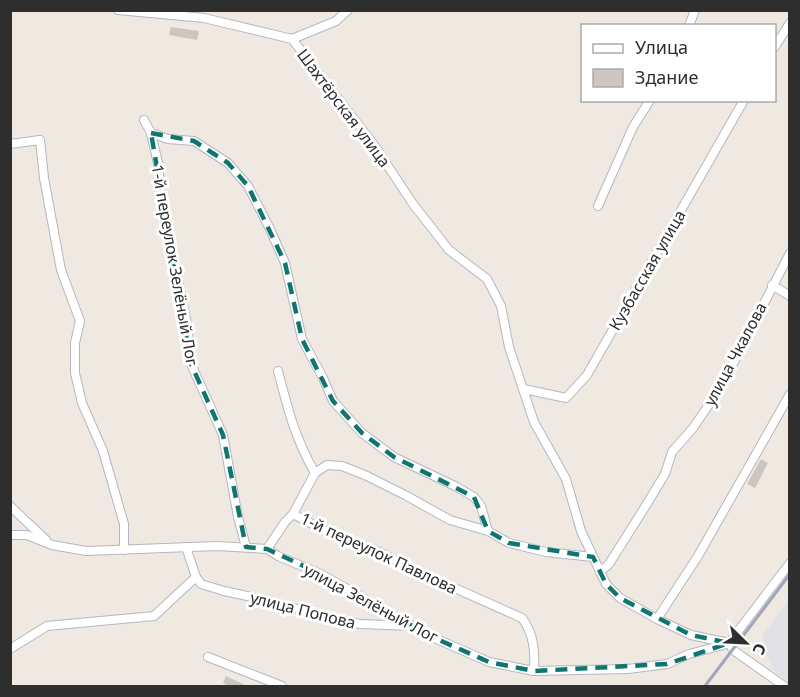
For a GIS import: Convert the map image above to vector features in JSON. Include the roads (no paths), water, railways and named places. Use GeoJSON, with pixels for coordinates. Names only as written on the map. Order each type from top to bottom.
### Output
{"type":"FeatureCollection","features":[{"type":"Feature","properties":{"kind":"street","name":"Шахтёрская улица"},"geometry":{"type":"LineString","coordinates":[[118,10],[204,18],[292,39],[374,145],[413,204],[449,250],[487,279],[501,306],[509,347],[534,422],[566,479],[581,531],[606,584],[620,598],[657,619],[692,635],[729,643]]}},
{"type":"Feature","properties":{"kind":"street"},"geometry":{"type":"LineString","coordinates":[[292,39],[336,21],[348,10]]}},
{"type":"Feature","properties":{"kind":"street"},"geometry":{"type":"LineString","coordinates":[[776,45],[789,22]]}},
{"type":"Feature","properties":{"kind":"street"},"geometry":{"type":"LineString","coordinates":[[598,207],[633,127],[649,102]]}},
{"type":"Feature","properties":{"kind":"street","name":"Кузбасская улица"},"geometry":{"type":"LineString","coordinates":[[524,389],[566,399],[587,375],[743,102]]}},
{"type":"Feature","properties":{"kind":"street","name":"1-й переулок Зелёный Лог"},"geometry":{"type":"LineString","coordinates":[[144,120],[151,133],[158,163],[161,197],[187,324],[190,364],[223,435],[238,517],[246,547]]}},
{"type":"Feature","properties":{"kind":"street"},"geometry":{"type":"LineString","coordinates":[[151,133],[168,139],[194,141],[214,152],[248,186],[285,263],[302,339],[333,401],[362,433],[394,457],[474,497],[481,506],[488,531]]}},
{"type":"Feature","properties":{"kind":"street"},"geometry":{"type":"LineString","coordinates":[[10,144],[40,140],[44,178],[61,270],[80,321],[75,344],[75,374],[82,403],[103,451],[124,524],[124,550]]}},
{"type":"Feature","properties":{"kind":"street","name":"улица Чкалова"},"geometry":{"type":"LineString","coordinates":[[600,572],[609,564],[665,474],[672,452],[693,428],[721,387],[789,253]]}},
{"type":"Feature","properties":{"kind":"street"},"geometry":{"type":"LineString","coordinates":[[772,285],[789,296]]}},
{"type":"Feature","properties":{"kind":"street"},"geometry":{"type":"LineString","coordinates":[[278,371],[291,425],[315,473],[327,465],[342,466],[405,495],[450,520],[488,531],[509,543],[546,552],[593,557]]}},
{"type":"Feature","properties":{"kind":"street"},"geometry":{"type":"LineString","coordinates":[[657,619],[708,538],[789,394]]}},
{"type":"Feature","properties":{"kind":"street","name":"1-й переулок Павлова"},"geometry":{"type":"LineString","coordinates":[[315,473],[293,514],[329,533],[379,552],[522,618],[530,629],[535,653],[534,671]]}},
{"type":"Feature","properties":{"kind":"street"},"geometry":{"type":"LineString","coordinates":[[10,506],[52,544]]}},
{"type":"Feature","properties":{"kind":"street"},"geometry":{"type":"LineString","coordinates":[[267,549],[293,514]]}},
{"type":"Feature","properties":{"kind":"street","name":"улица Зелёный Лог"},"geometry":{"type":"LineString","coordinates":[[10,535],[27,535],[52,544],[86,551],[186,547],[267,549],[321,574],[430,636],[489,662],[534,671],[628,669],[666,664],[689,654],[729,643]]}},
{"type":"Feature","properties":{"kind":"street"},"geometry":{"type":"LineString","coordinates":[[10,650],[47,626],[154,616],[196,577],[186,547]]}},
{"type":"Feature","properties":{"kind":"street"},"geometry":{"type":"LineString","coordinates":[[784,687],[733,650],[729,643],[789,562]]}},
{"type":"Feature","properties":{"kind":"street","name":"улица Попова"},"geometry":{"type":"LineString","coordinates":[[196,577],[201,584],[326,617],[368,625],[414,626]]}},
{"type":"Feature","properties":{"kind":"street"},"geometry":{"type":"LineString","coordinates":[[208,657],[282,687]]}},
{"type":"Feature","properties":{"kind":"railway"},"geometry":{"type":"LineString","coordinates":[[705,686],[790,574]]}}]}
